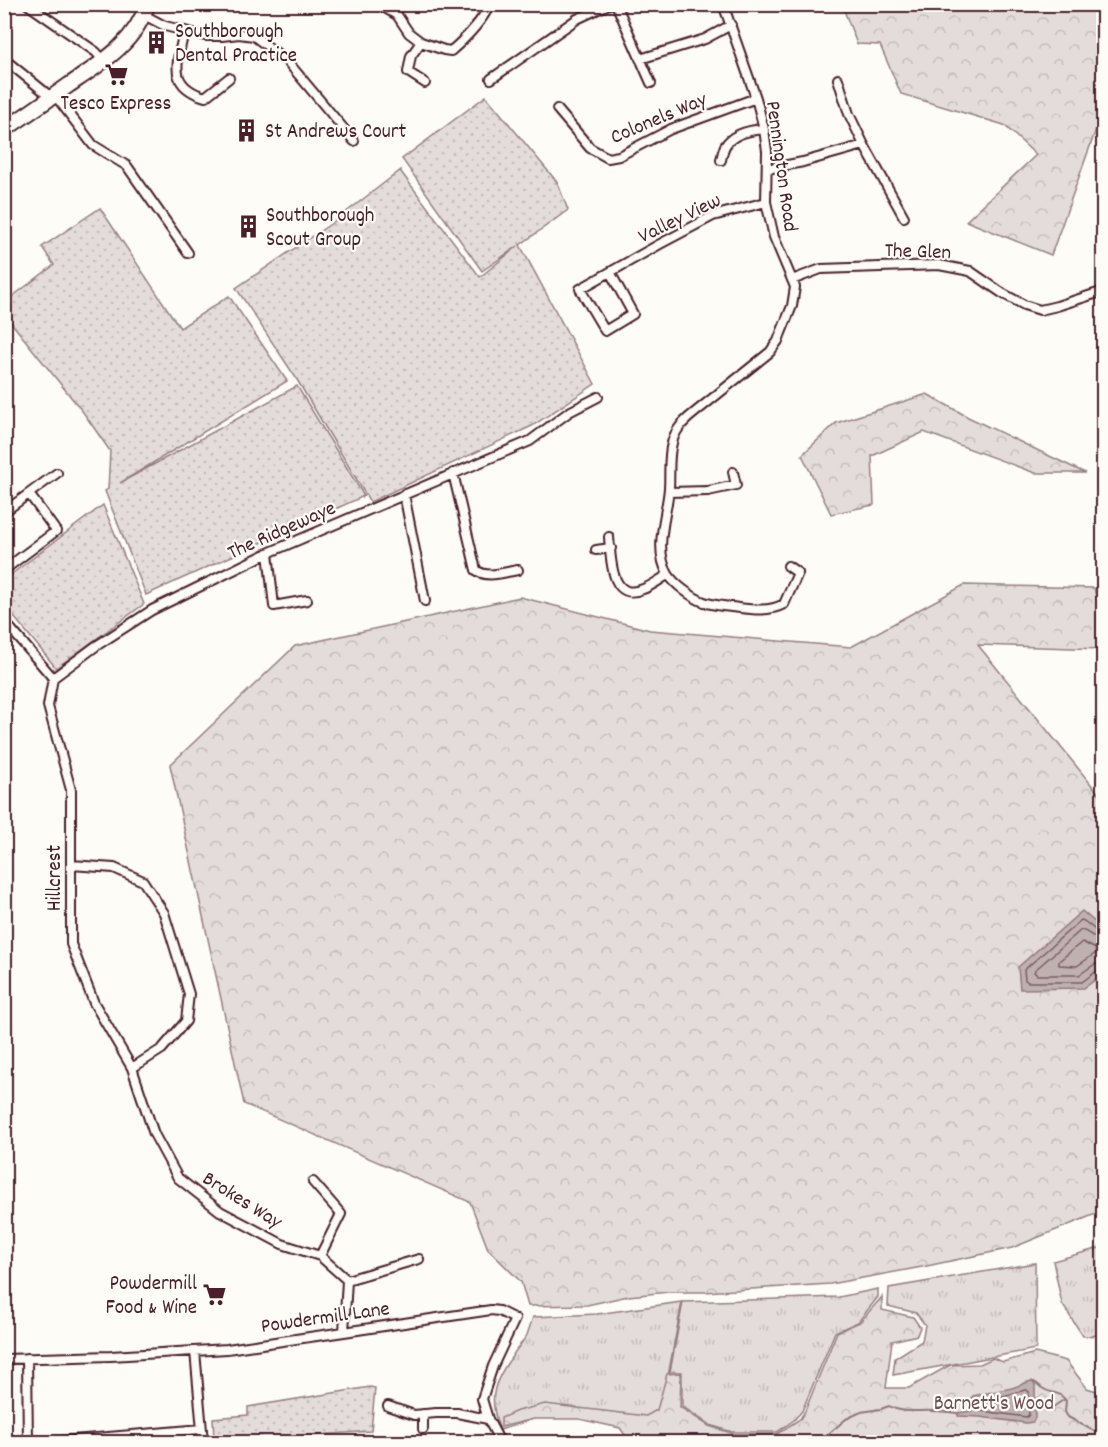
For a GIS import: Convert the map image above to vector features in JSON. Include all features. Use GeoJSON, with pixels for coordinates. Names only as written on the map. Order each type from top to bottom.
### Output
{"type":"FeatureCollection","features":[{"type":"Feature","properties":{"kind":"highway"},"geometry":{"type":"LineString","coordinates":[[4,130],[104,61],[135,31],[146,10]]}},
{"type":"Feature","properties":{"kind":"street"},"geometry":{"type":"LineString","coordinates":[[27,4],[96,52],[104,61]]}},
{"type":"Feature","properties":{"kind":"street"},"geometry":{"type":"LineString","coordinates":[[378,4],[397,15],[409,33],[422,42],[452,51],[487,12],[490,4]]}},
{"type":"Feature","properties":{"kind":"street"},"geometry":{"type":"LineString","coordinates":[[491,79],[577,19],[609,4]]}},
{"type":"Feature","properties":{"kind":"street"},"geometry":{"type":"LineString","coordinates":[[616,4],[651,83]]}},
{"type":"Feature","properties":{"kind":"street","name":"Pennington Road"},"geometry":{"type":"LineString","coordinates":[[668,575],[662,556],[662,540],[669,492],[671,444],[675,432],[681,423],[770,352],[778,341],[792,306],[795,287],[774,237],[766,202],[767,170],[764,129],[756,98],[723,4]]}},
{"type":"Feature","properties":{"kind":"street"},"geometry":{"type":"LineString","coordinates":[[146,10],[165,26],[184,31],[205,36],[239,34],[254,36],[287,61],[354,141]]}},
{"type":"Feature","properties":{"kind":"street"},"geometry":{"type":"LineString","coordinates":[[640,59],[705,39],[731,25]]}},
{"type":"Feature","properties":{"kind":"street"},"geometry":{"type":"LineString","coordinates":[[184,31],[177,72],[180,82],[191,91],[205,97],[229,78]]}},
{"type":"Feature","properties":{"kind":"street"},"geometry":{"type":"LineString","coordinates":[[422,42],[411,56],[408,72],[425,83]]}},
{"type":"Feature","properties":{"kind":"street"},"geometry":{"type":"LineString","coordinates":[[4,59],[53,96],[93,145],[127,166],[188,253]]}},
{"type":"Feature","properties":{"kind":"street"},"geometry":{"type":"LineString","coordinates":[[838,79],[849,114],[904,217]]}},
{"type":"Feature","properties":{"kind":"street","name":"Colonels Way"},"geometry":{"type":"LineString","coordinates":[[557,109],[591,148],[608,158],[619,156],[671,129],[756,98]]}},
{"type":"Feature","properties":{"kind":"street"},"geometry":{"type":"LineString","coordinates":[[721,160],[726,145],[735,138],[746,131],[764,129]]}},
{"type":"Feature","properties":{"kind":"street"},"geometry":{"type":"LineString","coordinates":[[767,170],[864,145]]}},
{"type":"Feature","properties":{"kind":"street","name":"Valley View"},"geometry":{"type":"LineString","coordinates":[[610,272],[633,314],[605,331],[580,289],[610,272],[713,216],[766,202]]}},
{"type":"Feature","properties":{"kind":"street","name":"The Glen"},"geometry":{"type":"LineString","coordinates":[[792,280],[821,269],[939,265],[970,271],[1024,305],[1041,309],[1104,291]]}},
{"type":"Feature","properties":{"kind":"street","name":"The Ridgewaye"},"geometry":{"type":"LineString","coordinates":[[54,678],[96,646],[152,610],[268,553],[530,441],[569,412],[598,397]]}},
{"type":"Feature","properties":{"kind":"street"},"geometry":{"type":"LineString","coordinates":[[669,492],[708,491],[736,485],[733,472]]}},
{"type":"Feature","properties":{"kind":"street"},"geometry":{"type":"LineString","coordinates":[[4,512],[57,473]]}},
{"type":"Feature","properties":{"kind":"street"},"geometry":{"type":"LineString","coordinates":[[453,473],[476,570],[481,575],[488,575],[518,570]]}},
{"type":"Feature","properties":{"kind":"street"},"geometry":{"type":"LineString","coordinates":[[4,570],[56,531],[29,494]]}},
{"type":"Feature","properties":{"kind":"street"},"geometry":{"type":"LineString","coordinates":[[404,494],[425,601]]}},
{"type":"Feature","properties":{"kind":"street"},"geometry":{"type":"LineString","coordinates":[[609,537],[614,575],[620,586],[626,590],[644,589],[668,575],[684,591],[704,602],[774,610],[784,604],[798,573],[788,566]]}},
{"type":"Feature","properties":{"kind":"street"},"geometry":{"type":"LineString","coordinates":[[596,550],[610,548]]}},
{"type":"Feature","properties":{"kind":"street"},"geometry":{"type":"LineString","coordinates":[[268,553],[274,606],[307,600]]}},
{"type":"Feature","properties":{"kind":"street"},"geometry":{"type":"LineString","coordinates":[[4,621],[54,678]]}},
{"type":"Feature","properties":{"kind":"street","name":"Hillcrest"},"geometry":{"type":"LineString","coordinates":[[54,678],[48,706],[70,790],[72,944],[94,1003],[132,1068]]}},
{"type":"Feature","properties":{"kind":"street"},"geometry":{"type":"LineString","coordinates":[[71,865],[114,868],[143,881],[164,914],[186,984],[189,994],[186,1021],[162,1049],[132,1068]]}},
{"type":"Feature","properties":{"kind":"street","name":"Brokes Way"},"geometry":{"type":"LineString","coordinates":[[132,1068],[154,1134],[178,1178],[220,1211],[282,1244],[320,1256],[348,1280]]}},
{"type":"Feature","properties":{"kind":"street"},"geometry":{"type":"LineString","coordinates":[[313,1182],[341,1214],[320,1256]]}},
{"type":"Feature","properties":{"kind":"street"},"geometry":{"type":"LineString","coordinates":[[344,1332],[348,1280],[419,1259]]}},
{"type":"Feature","properties":{"kind":"street","name":"Powdermill Lane"},"geometry":{"type":"LineString","coordinates":[[4,1359],[111,1356],[227,1348],[491,1310],[499,1311],[515,1320],[493,1366],[482,1399],[488,1419],[500,1443]]}},
{"type":"Feature","properties":{"kind":"street"},"geometry":{"type":"LineString","coordinates":[[195,1351],[202,1443]]}},
{"type":"Feature","properties":{"kind":"street"},"geometry":{"type":"LineString","coordinates":[[27,1358],[28,1443]]}},
{"type":"Feature","properties":{"kind":"street"},"geometry":{"type":"LineString","coordinates":[[388,1406],[414,1416],[457,1413],[488,1419]]}},
{"type":"Feature","properties":{"kind":"street"},"geometry":{"type":"LineString","coordinates":[[423,1414],[423,1429]]}},
{"type":"Feature","properties":{"kind":"street"},"geometry":{"type":"LineString","coordinates":[[50,1443],[202,1429]]}},
{"type":"Feature","properties":{"kind":"green space"},"geometry":{"type":"Polygon","coordinates":[[[842,5],[1103,5],[1103,110],[1051,255],[966,221],[1036,155],[1004,125],[901,94],[880,45],[857,44],[842,5]]]}},
{"type":"Feature","properties":{"kind":"green space"},"geometry":{"type":"Polygon","coordinates":[[[486,96],[557,182],[568,210],[520,245],[595,384],[532,426],[370,502],[296,378],[236,288],[332,223],[401,170],[480,277],[518,246],[482,271],[402,159],[486,96]]]}},
{"type":"Feature","properties":{"kind":"green space"},"geometry":{"type":"Polygon","coordinates":[[[100,208],[180,328],[229,296],[287,381],[120,483],[297,386],[364,496],[146,595],[105,491],[108,489],[110,451],[83,412],[5,315],[5,302],[54,265],[42,247],[100,208]]]}},
{"type":"Feature","properties":{"kind":"green space"},"geometry":{"type":"Polygon","coordinates":[[[927,394],[968,417],[1085,473],[1035,473],[924,432],[872,456],[874,505],[831,514],[802,455],[836,423],[927,394]]]}},
{"type":"Feature","properties":{"kind":"green space"},"geometry":{"type":"Polygon","coordinates":[[[103,505],[144,604],[56,668],[5,606],[5,579],[103,505]]]}},
{"type":"Feature","properties":{"kind":"green space"},"geometry":{"type":"Polygon","coordinates":[[[964,585],[1094,588],[1103,621],[1103,649],[978,645],[1103,799],[1103,1211],[1012,1248],[830,1284],[669,1292],[628,1296],[587,1305],[528,1306],[521,1282],[488,1249],[470,1202],[244,1104],[170,765],[295,646],[520,597],[650,630],[851,647],[964,585]]]}},
{"type":"Feature","properties":{"kind":"green space"},"geometry":{"type":"Polygon","coordinates":[[[1103,1247],[1103,1335],[1083,1336],[1062,1304],[1053,1261],[1103,1247]]]}},
{"type":"Feature","properties":{"kind":"green space"},"geometry":{"type":"Polygon","coordinates":[[[1035,1263],[1036,1349],[893,1375],[895,1358],[922,1341],[925,1325],[916,1313],[888,1306],[889,1288],[1035,1263]]]}},
{"type":"Feature","properties":{"kind":"green space"},"geometry":{"type":"Polygon","coordinates":[[[878,1289],[878,1297],[858,1322],[835,1332],[802,1411],[777,1432],[732,1432],[710,1425],[682,1406],[682,1372],[670,1372],[683,1302],[839,1297],[878,1289]]]}},
{"type":"Feature","properties":{"kind":"green space","name":"Barnett's Wood"},"geometry":{"type":"Polygon","coordinates":[[[882,1297],[882,1310],[913,1317],[920,1327],[917,1335],[892,1341],[886,1388],[909,1388],[950,1365],[980,1364],[993,1358],[1003,1362],[1035,1353],[1066,1361],[1087,1388],[1103,1393],[1103,1442],[630,1442],[620,1428],[579,1419],[534,1419],[501,1427],[501,1418],[517,1411],[545,1404],[646,1416],[657,1410],[667,1374],[681,1373],[680,1407],[709,1426],[734,1434],[777,1434],[800,1419],[805,1411],[837,1332],[860,1322],[882,1297]]]}},
{"type":"Feature","properties":{"kind":"green space"},"geometry":{"type":"Polygon","coordinates":[[[682,1302],[658,1429],[557,1411],[500,1430],[494,1408],[494,1390],[506,1364],[527,1335],[533,1317],[597,1314],[682,1302]]]}},
{"type":"Feature","properties":{"kind":"green space"},"geometry":{"type":"Polygon","coordinates":[[[375,1388],[371,1431],[214,1442],[213,1418],[248,1415],[248,1407],[375,1388]]]}},
{"type":"Feature","properties":{"kind":"water"},"geometry":{"type":"Polygon","coordinates":[[[1082,911],[1103,929],[1103,974],[1084,988],[1020,989],[1018,967],[1082,911]]]}},
{"type":"Feature","properties":{"kind":"water"},"geometry":{"type":"Polygon","coordinates":[[[1031,1381],[1035,1385],[1033,1422],[958,1416],[958,1413],[972,1411],[969,1401],[973,1396],[1012,1388],[1031,1381]]]}},
{"type":"Feature","properties":{"kind":"waterway"},"geometry":{"type":"LineString","coordinates":[[1034,1382],[1058,1394],[1066,1401],[1065,1412],[1068,1417],[1094,1431],[1104,1430]]}},
{"type":"Feature","properties":{"kind":"waterway"},"geometry":{"type":"LineString","coordinates":[[1035,1399],[1047,1411],[1065,1399]]}},
{"type":"Feature","properties":{"kind":"waterway"},"geometry":{"type":"LineString","coordinates":[[1039,1403],[1050,1408]]}},
{"type":"Feature","properties":{"kind":"waterway"},"geometry":{"type":"LineString","coordinates":[[819,1442],[846,1419],[861,1412],[889,1406],[905,1411],[958,1413]]}},
{"type":"Feature","properties":{"kind":"place","name":"Southborough Dental Practice"},"geometry":{"type":"Point","coordinates":[157,42]}},
{"type":"Feature","properties":{"kind":"place","name":"Tesco Express"},"geometry":{"type":"Point","coordinates":[116,74]}},
{"type":"Feature","properties":{"kind":"place","name":"St Andrews Court"},"geometry":{"type":"Point","coordinates":[247,130]}},
{"type":"Feature","properties":{"kind":"place","name":"Southborough Scout Group"},"geometry":{"type":"Point","coordinates":[248,226]}},
{"type":"Feature","properties":{"kind":"place","name":"Powdermill Food & Wine"},"geometry":{"type":"Point","coordinates":[215,1294]}}]}
